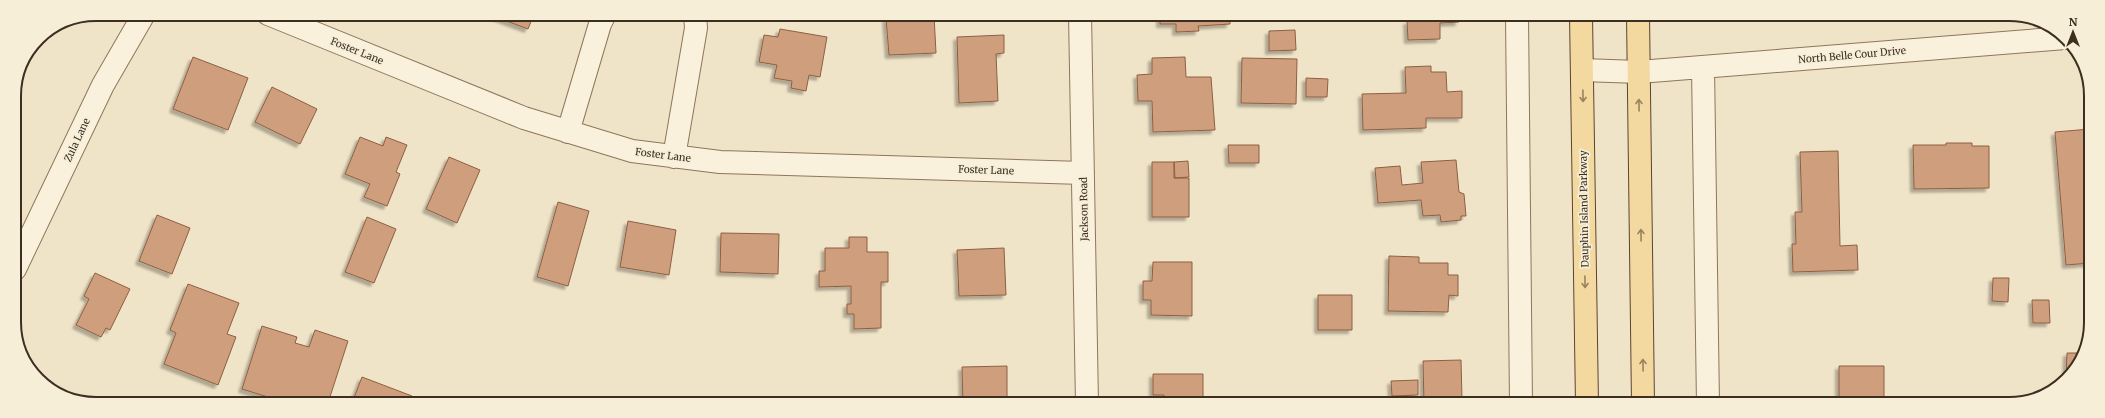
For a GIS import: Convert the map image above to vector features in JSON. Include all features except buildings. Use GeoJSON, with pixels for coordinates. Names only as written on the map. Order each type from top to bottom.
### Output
{"type":"FeatureCollection","features":[{"type":"Feature","properties":{"kind":"main road","name":"Dauphin Island Parkway"},"geometry":{"type":"LineString","coordinates":[[1581,21],[1587,397]]}},
{"type":"Feature","properties":{"kind":"main road"},"geometry":{"type":"LineString","coordinates":[[1638,21],[1643,397]]}},
{"type":"Feature","properties":{"kind":"street","name":"Zula Lane"},"geometry":{"type":"LineString","coordinates":[[21,256],[103,85],[140,21]]}},
{"type":"Feature","properties":{"kind":"street","name":"Foster Lane"},"geometry":{"type":"LineString","coordinates":[[285,21],[524,118],[632,151],[720,162],[1083,173]]}},
{"type":"Feature","properties":{"kind":"street"},"geometry":{"type":"LineString","coordinates":[[568,132],[602,21]]}},
{"type":"Feature","properties":{"kind":"street"},"geometry":{"type":"LineString","coordinates":[[674,156],[696,28],[696,21]]}},
{"type":"Feature","properties":{"kind":"street","name":"Jackson Road"},"geometry":{"type":"LineString","coordinates":[[1080,21],[1087,397]]}},
{"type":"Feature","properties":{"kind":"street"},"geometry":{"type":"LineString","coordinates":[[1517,21],[1521,397]]}},
{"type":"Feature","properties":{"kind":"street","name":"North Belle Cour Drive"},"geometry":{"type":"LineString","coordinates":[[1582,70],[1639,72],[2053,39]]}},
{"type":"Feature","properties":{"kind":"street"},"geometry":{"type":"LineString","coordinates":[[1704,67],[1708,397]]}}]}
